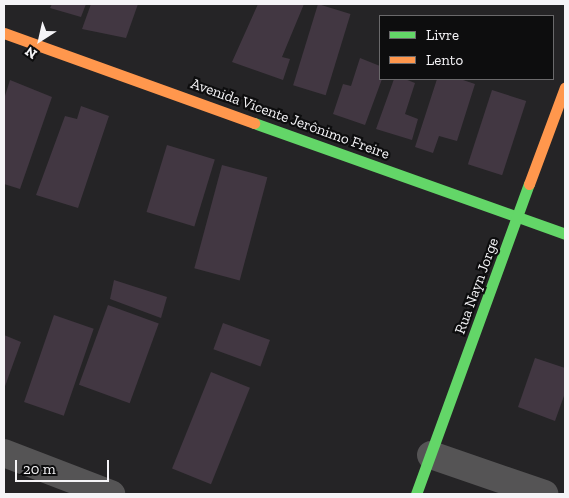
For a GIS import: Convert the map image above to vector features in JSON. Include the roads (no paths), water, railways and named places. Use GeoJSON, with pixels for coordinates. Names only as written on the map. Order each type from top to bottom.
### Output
{"type":"FeatureCollection","features":[{"type":"Feature","properties":{"kind":"street","name":"Avenida Vicente Jerônimo Freire"},"geometry":{"type":"LineString","coordinates":[[4,33],[565,234]]}},
{"type":"Feature","properties":{"kind":"street","name":"Rua Nayn Jorge"},"geometry":{"type":"LineString","coordinates":[[416,494],[565,88]]}},
{"type":"Feature","properties":{"kind":"street"},"geometry":{"type":"LineString","coordinates":[[4,453],[111,494]]}},
{"type":"Feature","properties":{"kind":"street"},"geometry":{"type":"LineString","coordinates":[[431,454],[544,494]]}}]}
